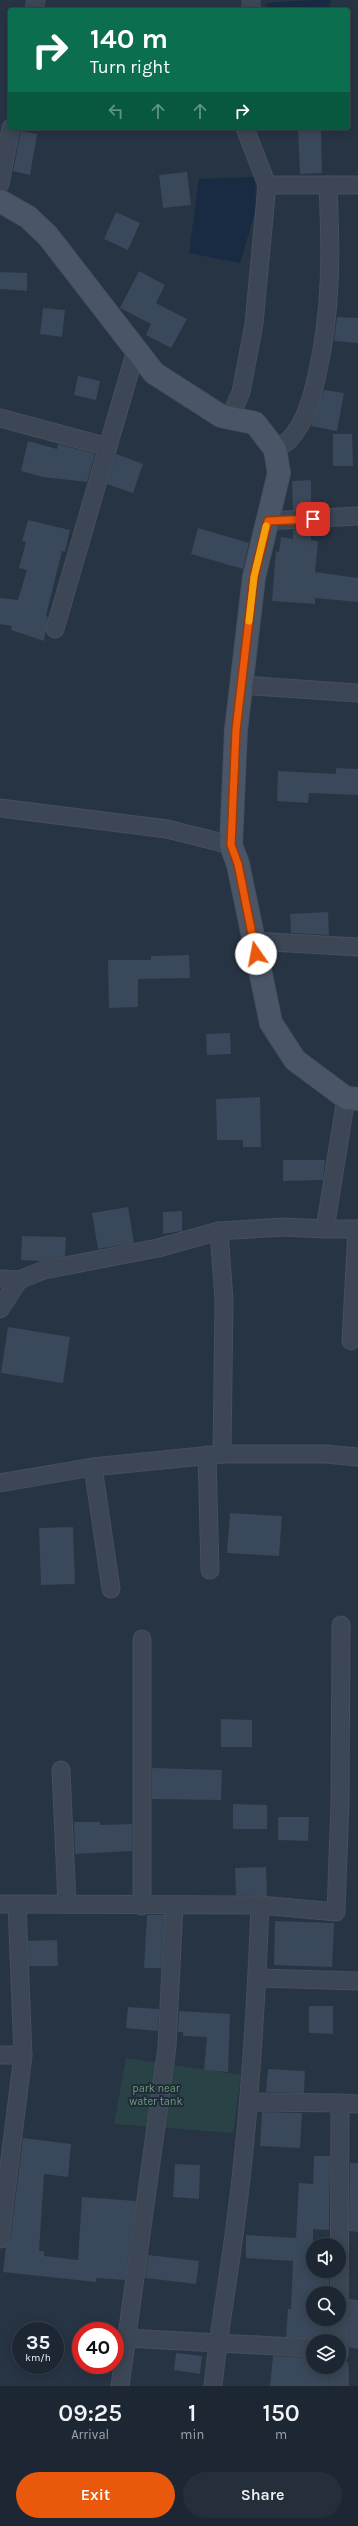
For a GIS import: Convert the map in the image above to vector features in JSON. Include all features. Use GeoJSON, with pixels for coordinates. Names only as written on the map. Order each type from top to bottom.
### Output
{"type":"FeatureCollection","features":[{"type":"Feature","properties":{"kind":"street"},"geometry":{"type":"LineString","coordinates":[[0,184],[11,130]]}},
{"type":"Feature","properties":{"kind":"street"},"geometry":{"type":"LineString","coordinates":[[230,418],[241,392],[254,324],[267,185],[246,130]]}},
{"type":"Feature","properties":{"kind":"street"},"geometry":{"type":"LineString","coordinates":[[267,185],[358,185]]}},
{"type":"Feature","properties":{"kind":"street"},"geometry":{"type":"LineString","coordinates":[[275,449],[290,440],[300,425],[311,399],[319,366],[331,284],[328,185]]}},
{"type":"Feature","properties":{"kind":"street"},"geometry":{"type":"LineString","coordinates":[[0,201],[28,217],[48,236],[154,373],[220,416],[254,423],[275,449],[279,473],[254,577],[241,685],[236,730],[231,845],[238,864],[271,1022],[295,1060],[352,1099],[325,1229]]}},
{"type":"Feature","properties":{"kind":"street"},"geometry":{"type":"LineString","coordinates":[[55,630],[136,350]]}},
{"type":"Feature","properties":{"kind":"street"},"geometry":{"type":"LineString","coordinates":[[0,418],[108,447]]}},
{"type":"Feature","properties":{"kind":"street"},"geometry":{"type":"LineString","coordinates":[[268,521],[358,516]]}},
{"type":"Feature","properties":{"kind":"street"},"geometry":{"type":"LineString","coordinates":[[241,685],[358,693]]}},
{"type":"Feature","properties":{"kind":"street"},"geometry":{"type":"LineString","coordinates":[[0,808],[167,829],[231,845]]}},
{"type":"Feature","properties":{"kind":"street"},"geometry":{"type":"LineString","coordinates":[[254,941],[358,947]]}},
{"type":"Feature","properties":{"kind":"street"},"geometry":{"type":"LineString","coordinates":[[0,1279],[19,1280],[44,1270],[158,1248],[220,1231],[284,1227],[357,1229],[351,1341]]}},
{"type":"Feature","properties":{"kind":"street"},"geometry":{"type":"LineString","coordinates":[[210,1570],[214,1454],[224,1300],[220,1231]]}},
{"type":"Feature","properties":{"kind":"street"},"geometry":{"type":"LineString","coordinates":[[0,1309],[19,1280]]}},
{"type":"Feature","properties":{"kind":"street"},"geometry":{"type":"LineString","coordinates":[[0,1484],[93,1467],[214,1454],[325,1454],[358,1457]]}},
{"type":"Feature","properties":{"kind":"street"},"geometry":{"type":"LineString","coordinates":[[93,1467],[111,1589]]}},
{"type":"Feature","properties":{"kind":"street"},"geometry":{"type":"LineString","coordinates":[[0,1904],[142,1906],[260,1905],[336,1912],[340,1802],[341,1625]]}},
{"type":"Feature","properties":{"kind":"street"},"geometry":{"type":"LineString","coordinates":[[142,1639],[142,1906]]}},
{"type":"Feature","properties":{"kind":"street"},"geometry":{"type":"LineString","coordinates":[[61,1770],[67,1904]]}},
{"type":"Feature","properties":{"kind":"street"},"geometry":{"type":"LineString","coordinates":[[0,2239],[23,2055],[17,1905]]}},
{"type":"Feature","properties":{"kind":"street"},"geometry":{"type":"LineString","coordinates":[[212,2386],[237,2214],[250,2102],[258,1978],[260,1905]]}},
{"type":"Feature","properties":{"kind":"street"},"geometry":{"type":"LineString","coordinates":[[120,2386],[167,2047],[174,1906]]}},
{"type":"Feature","properties":{"kind":"street"},"geometry":{"type":"LineString","coordinates":[[258,1978],[358,1981]]}},
{"type":"Feature","properties":{"kind":"street"},"geometry":{"type":"LineString","coordinates":[[0,2055],[23,2055]]}},
{"type":"Feature","properties":{"kind":"street"},"geometry":{"type":"LineString","coordinates":[[250,2102],[358,2104]]}},
{"type":"Feature","properties":{"kind":"street"},"geometry":{"type":"LineString","coordinates":[[339,2334],[340,2103]]}},
{"type":"Feature","properties":{"kind":"street"},"geometry":{"type":"LineString","coordinates":[[126,2338],[306,2348]]}},
{"type":"Feature","properties":{"kind":"street"},"geometry":{"type":"LineString","coordinates":[[339,2374],[339,2386]]}},
{"type":"Feature","properties":{"kind":"green space","name":"park near water tank"},"geometry":{"type":"Polygon","coordinates":[[[126,2058],[241,2075],[233,2133],[114,2124],[126,2058]]]}},
{"type":"Feature","properties":{"kind":"water"},"geometry":{"type":"Polygon","coordinates":[[[331,0],[329,8],[267,8],[267,3],[331,0]]]}},
{"type":"Feature","properties":{"kind":"water"},"geometry":{"type":"Polygon","coordinates":[[[255,177],[256,209],[240,263],[189,253],[199,179],[255,177]]]}},
{"type":"Feature","properties":{"kind":"building"},"geometry":{"type":"Polygon","coordinates":[[[298,130],[321,130],[322,173],[300,174],[298,130]]]}},
{"type":"Feature","properties":{"kind":"building"},"geometry":{"type":"Polygon","coordinates":[[[21,131],[37,134],[30,175],[13,171],[21,131]]]}},
{"type":"Feature","properties":{"kind":"building"},"geometry":{"type":"Polygon","coordinates":[[[187,172],[191,205],[163,208],[159,175],[187,172]]]}},
{"type":"Feature","properties":{"kind":"building"},"geometry":{"type":"Polygon","coordinates":[[[116,212],[140,223],[128,250],[104,239],[116,212]]]}},
{"type":"Feature","properties":{"kind":"building"},"geometry":{"type":"Polygon","coordinates":[[[139,271],[165,285],[156,303],[187,319],[171,348],[146,335],[151,324],[120,308],[139,271]]]}},
{"type":"Feature","properties":{"kind":"building"},"geometry":{"type":"Polygon","coordinates":[[[0,272],[27,273],[27,291],[0,289],[0,272]]]}},
{"type":"Feature","properties":{"kind":"building"},"geometry":{"type":"Polygon","coordinates":[[[43,308],[65,310],[62,337],[40,334],[43,308]]]}},
{"type":"Feature","properties":{"kind":"building"},"geometry":{"type":"Polygon","coordinates":[[[337,317],[358,318],[358,343],[334,341],[337,317]]]}},
{"type":"Feature","properties":{"kind":"building"},"geometry":{"type":"Polygon","coordinates":[[[78,376],[100,381],[96,400],[74,395],[78,376]]]}},
{"type":"Feature","properties":{"kind":"building"},"geometry":{"type":"Polygon","coordinates":[[[324,390],[344,393],[337,431],[311,426],[324,390]]]}},
{"type":"Feature","properties":{"kind":"building"},"geometry":{"type":"Polygon","coordinates":[[[333,434],[352,434],[353,466],[333,466],[333,434]]]}},
{"type":"Feature","properties":{"kind":"building"},"geometry":{"type":"Polygon","coordinates":[[[28,441],[57,449],[58,444],[95,454],[87,482],[43,477],[21,471],[28,441]]]}},
{"type":"Feature","properties":{"kind":"building"},"geometry":{"type":"Polygon","coordinates":[[[116,454],[143,464],[133,493],[107,484],[116,454]]]}},
{"type":"Feature","properties":{"kind":"building"},"geometry":{"type":"Polygon","coordinates":[[[311,480],[311,509],[293,510],[292,481],[311,480]]]}},
{"type":"Feature","properties":{"kind":"building"},"geometry":{"type":"Polygon","coordinates":[[[28,520],[70,530],[65,552],[62,551],[46,616],[48,617],[44,641],[11,630],[12,626],[0,624],[0,598],[18,600],[27,570],[19,568],[26,542],[22,541],[28,520]]]}},
{"type":"Feature","properties":{"kind":"building"},"geometry":{"type":"Polygon","coordinates":[[[198,528],[249,543],[243,569],[191,554],[198,528]]]}},
{"type":"Feature","properties":{"kind":"building"},"geometry":{"type":"Polygon","coordinates":[[[311,529],[311,540],[318,541],[315,572],[358,578],[358,602],[315,598],[315,604],[272,601],[276,551],[279,552],[281,537],[293,539],[293,530],[311,529]]]}},
{"type":"Feature","properties":{"kind":"building"},"geometry":{"type":"Polygon","coordinates":[[[336,768],[358,769],[358,795],[309,793],[308,803],[277,801],[278,771],[336,774],[336,768]]]}},
{"type":"Feature","properties":{"kind":"building"},"geometry":{"type":"Polygon","coordinates":[[[328,912],[329,935],[291,933],[290,914],[328,912]]]}},
{"type":"Feature","properties":{"kind":"building"},"geometry":{"type":"Polygon","coordinates":[[[189,955],[190,978],[138,979],[138,1007],[109,1008],[108,960],[151,960],[151,956],[189,955]]]}},
{"type":"Feature","properties":{"kind":"building"},"geometry":{"type":"Polygon","coordinates":[[[230,1033],[231,1054],[207,1055],[206,1034],[230,1033]]]}},
{"type":"Feature","properties":{"kind":"building"},"geometry":{"type":"Polygon","coordinates":[[[260,1097],[261,1147],[243,1147],[243,1140],[217,1140],[216,1099],[260,1097]]]}},
{"type":"Feature","properties":{"kind":"building"},"geometry":{"type":"Polygon","coordinates":[[[283,1160],[325,1160],[323,1180],[283,1181],[283,1160]]]}},
{"type":"Feature","properties":{"kind":"building"},"geometry":{"type":"Polygon","coordinates":[[[128,1207],[134,1243],[98,1249],[92,1213],[128,1207]]]}},
{"type":"Feature","properties":{"kind":"building"},"geometry":{"type":"Polygon","coordinates":[[[182,1211],[182,1231],[163,1234],[163,1212],[182,1211]]]}},
{"type":"Feature","properties":{"kind":"building"},"geometry":{"type":"Polygon","coordinates":[[[22,1236],[66,1237],[65,1256],[41,1261],[21,1260],[22,1236]]]}},
{"type":"Feature","properties":{"kind":"building"},"geometry":{"type":"Polygon","coordinates":[[[8,1327],[70,1337],[63,1383],[1,1373],[8,1327]]]}},
{"type":"Feature","properties":{"kind":"building"},"geometry":{"type":"Polygon","coordinates":[[[230,1513],[282,1516],[279,1556],[227,1553],[230,1513]]]}},
{"type":"Feature","properties":{"kind":"building"},"geometry":{"type":"Polygon","coordinates":[[[73,1527],[75,1584],[41,1585],[39,1528],[73,1527]]]}},
{"type":"Feature","properties":{"kind":"building"},"geometry":{"type":"Polygon","coordinates":[[[221,1719],[252,1720],[252,1747],[221,1747],[221,1719]]]}},
{"type":"Feature","properties":{"kind":"building"},"geometry":{"type":"Polygon","coordinates":[[[152,1768],[222,1770],[221,1800],[152,1799],[152,1768]]]}},
{"type":"Feature","properties":{"kind":"building"},"geometry":{"type":"Polygon","coordinates":[[[233,1804],[267,1805],[267,1829],[233,1829],[233,1804]]]}},
{"type":"Feature","properties":{"kind":"building"},"geometry":{"type":"Polygon","coordinates":[[[278,1817],[309,1817],[308,1841],[278,1840],[278,1817]]]}},
{"type":"Feature","properties":{"kind":"building"},"geometry":{"type":"Polygon","coordinates":[[[74,1822],[100,1822],[100,1825],[132,1824],[132,1851],[75,1854],[74,1822]]]}},
{"type":"Feature","properties":{"kind":"building"},"geometry":{"type":"Polygon","coordinates":[[[266,1867],[267,1896],[236,1895],[235,1868],[266,1867]]]}},
{"type":"Feature","properties":{"kind":"building"},"geometry":{"type":"Polygon","coordinates":[[[147,1915],[164,1915],[161,1968],[144,1968],[147,1915]]]}},
{"type":"Feature","properties":{"kind":"building"},"geometry":{"type":"Polygon","coordinates":[[[275,1921],[334,1923],[332,1967],[274,1965],[275,1921]]]}},
{"type":"Feature","properties":{"kind":"building"},"geometry":{"type":"Polygon","coordinates":[[[57,1940],[58,1966],[29,1966],[28,1941],[57,1940]]]}},
{"type":"Feature","properties":{"kind":"building"},"geometry":{"type":"Polygon","coordinates":[[[309,2006],[333,2006],[333,2034],[309,2033],[309,2006]]]}},
{"type":"Feature","properties":{"kind":"building"},"geometry":{"type":"Polygon","coordinates":[[[128,2007],[159,2009],[158,2031],[126,2028],[128,2007]]]}},
{"type":"Feature","properties":{"kind":"building"},"geometry":{"type":"Polygon","coordinates":[[[179,2011],[230,2014],[228,2072],[204,2070],[207,2037],[183,2036],[183,2032],[178,2032],[179,2011]]]}},
{"type":"Feature","properties":{"kind":"building"},"geometry":{"type":"Polygon","coordinates":[[[268,2069],[305,2071],[304,2093],[266,2092],[268,2069]]]}},
{"type":"Feature","properties":{"kind":"building"},"geometry":{"type":"Polygon","coordinates":[[[262,2112],[302,2113],[300,2148],[260,2146],[262,2112]]]}},
{"type":"Feature","properties":{"kind":"building"},"geometry":{"type":"Polygon","coordinates":[[[23,2138],[71,2144],[68,2177],[44,2174],[39,2251],[44,2251],[44,2256],[78,2260],[82,2197],[136,2201],[125,2280],[96,2278],[96,2282],[3,2272],[6,2248],[4,2248],[10,2240],[23,2138]]]}},
{"type":"Feature","properties":{"kind":"building"},"geometry":{"type":"Polygon","coordinates":[[[314,2156],[330,2156],[329,2230],[313,2229],[313,2238],[306,2238],[306,2278],[329,2278],[329,2286],[306,2286],[306,2326],[329,2326],[329,2334],[306,2334],[306,2339],[286,2337],[288,2309],[291,2309],[293,2261],[246,2258],[246,2235],[296,2238],[299,2183],[313,2184],[314,2156]]]}},
{"type":"Feature","properties":{"kind":"building"},"geometry":{"type":"Polygon","coordinates":[[[350,2163],[358,2163],[358,2232],[349,2231],[350,2163]]]}},
{"type":"Feature","properties":{"kind":"building"},"geometry":{"type":"Polygon","coordinates":[[[175,2164],[200,2165],[199,2199],[173,2197],[175,2164]]]}},
{"type":"Feature","properties":{"kind":"building"},"geometry":{"type":"Polygon","coordinates":[[[148,2255],[199,2261],[196,2284],[145,2278],[148,2255]]]}},
{"type":"Feature","properties":{"kind":"building"},"geometry":{"type":"Polygon","coordinates":[[[349,2299],[358,2300],[358,2349],[349,2347],[349,2299]]]}},
{"type":"Feature","properties":{"kind":"building"},"geometry":{"type":"Polygon","coordinates":[[[176,2353],[202,2356],[200,2374],[174,2370],[176,2353]]]}},
{"type":"Feature","properties":{"kind":"building"},"geometry":{"type":"Polygon","coordinates":[[[273,2356],[306,2358],[306,2374],[329,2374],[329,2386],[270,2386],[273,2356]]]}},
{"type":"Feature","properties":{"kind":"slow traffic"},"geometry":{"type":"LineString","coordinates":[[249,621],[254,577],[266,526]]}},
{"type":"Feature","properties":{"kind":"route"},"geometry":{"type":"LineString","coordinates":[[256,954],[238,864],[231,845],[236,730],[254,577],[268,521],[313,519]]}}]}
